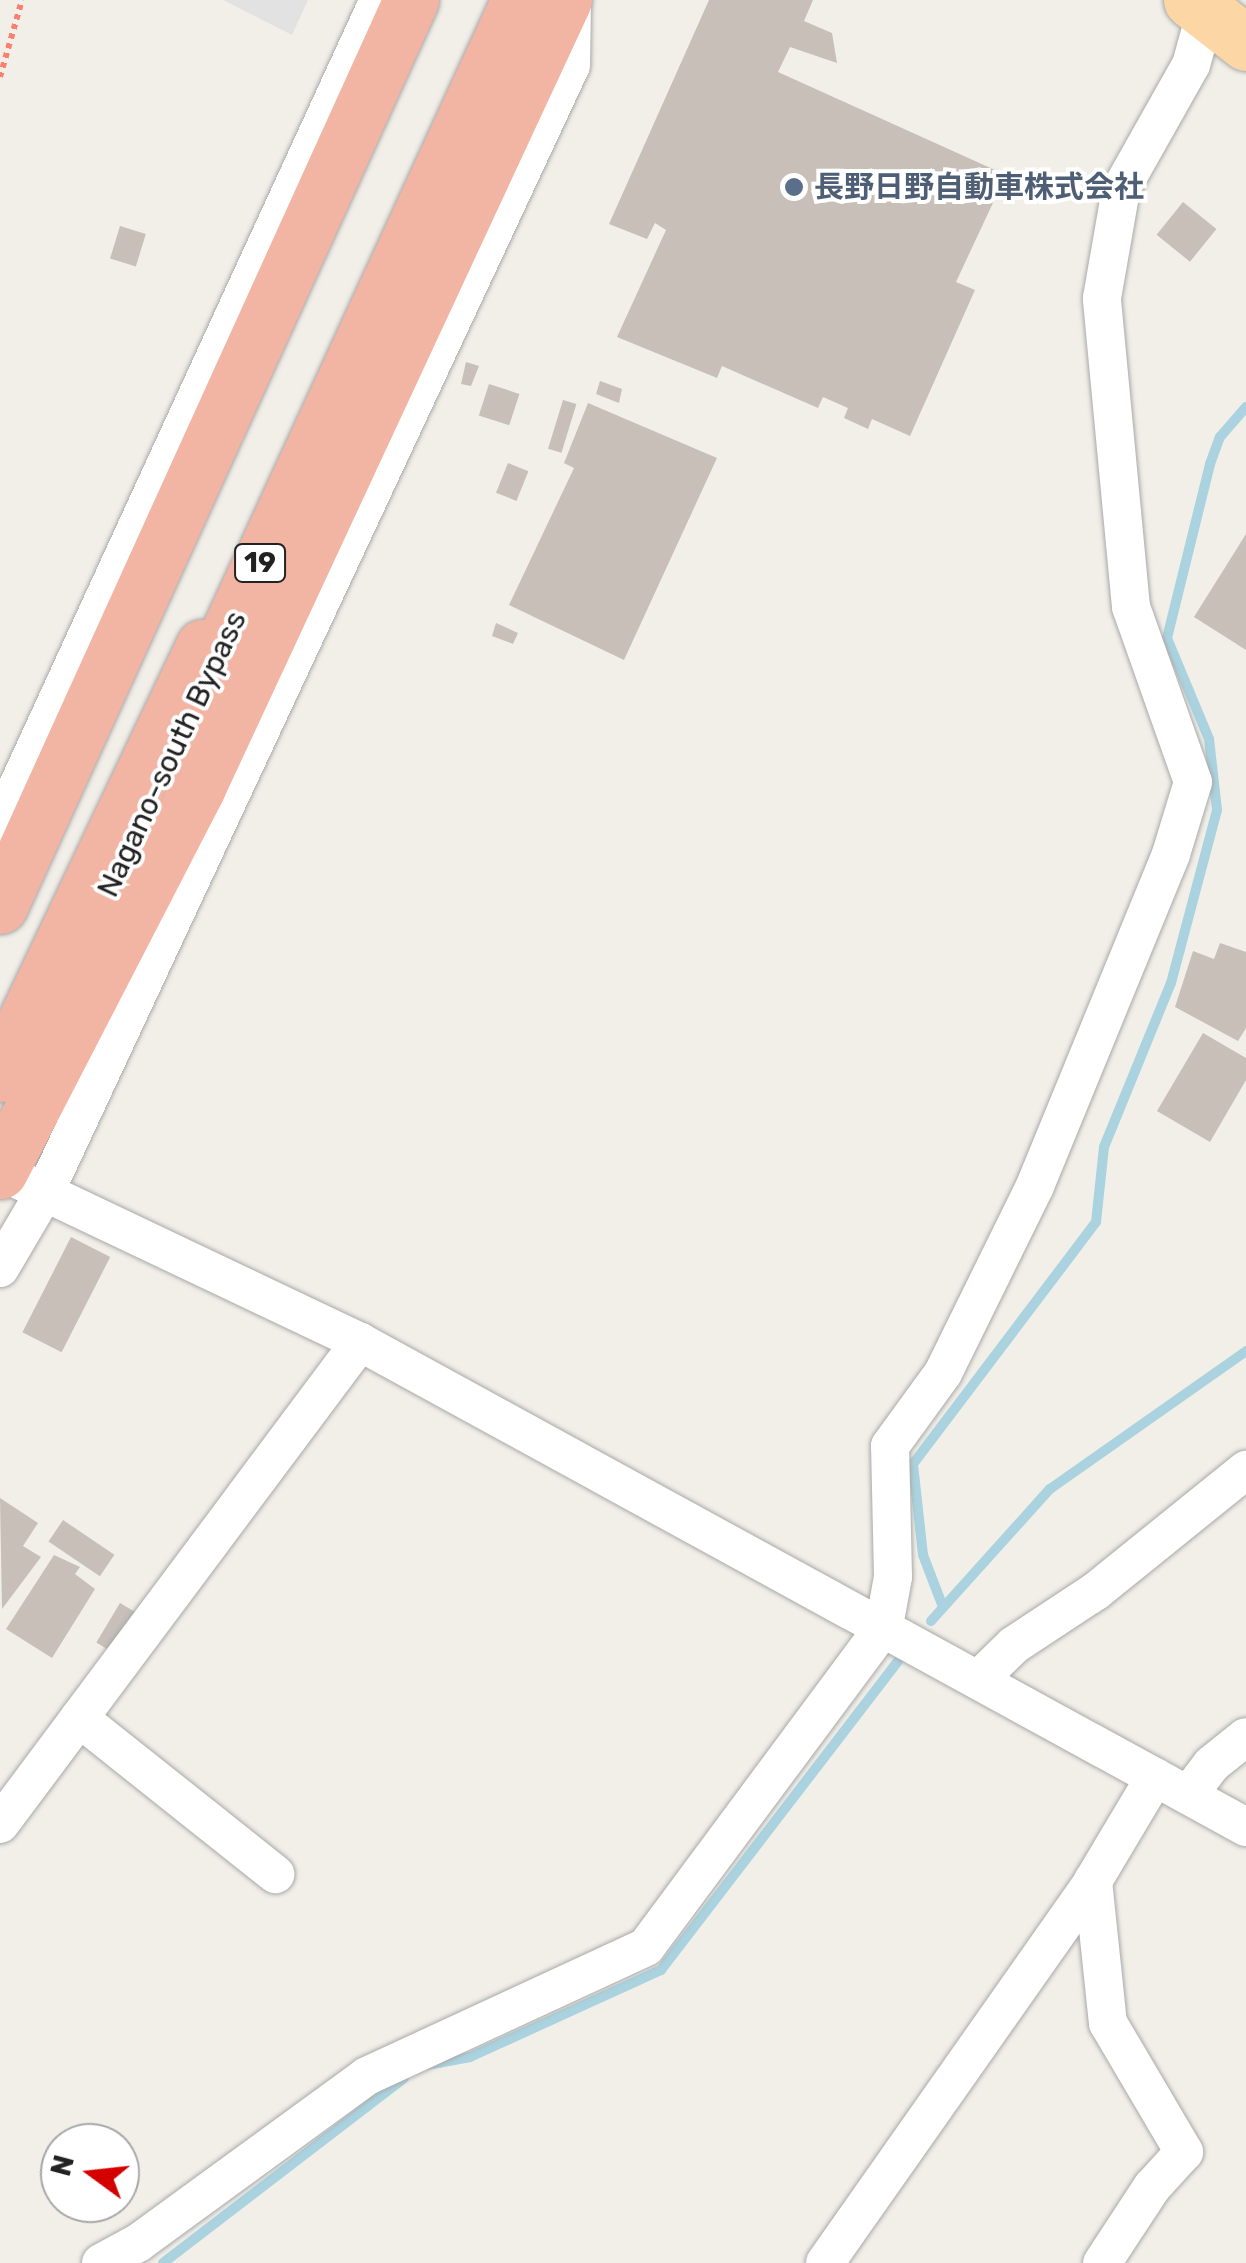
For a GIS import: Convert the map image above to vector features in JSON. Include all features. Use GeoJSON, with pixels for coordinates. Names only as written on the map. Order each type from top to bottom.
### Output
{"type":"FeatureCollection","features":[{"type":"Feature","properties":{"kind":"highway","name":"Nagano-south Bypass"},"geometry":{"type":"LineString","coordinates":[[0,1074],[150,764],[498,0]]}},
{"type":"Feature","properties":{"kind":"highway","name":"Nagano-south Bypass"},"geometry":{"type":"LineString","coordinates":[[0,1126],[518,0]]}},
{"type":"Feature","properties":{"kind":"highway","name":"19"},"geometry":{"type":"LineString","coordinates":[[23,1181],[189,804],[564,0]]}},
{"type":"Feature","properties":{"kind":"highway"},"geometry":{"type":"LineString","coordinates":[[0,906],[396,10]]}},
{"type":"Feature","properties":{"kind":"street"},"geometry":{"type":"LineString","coordinates":[[0,1268],[23,1181],[570,65],[572,0]]}},
{"type":"Feature","properties":{"kind":"street"},"geometry":{"type":"LineString","coordinates":[[0,825],[396,10]]}},
{"type":"Feature","properties":{"kind":"street"},"geometry":{"type":"LineString","coordinates":[[101,2263],[138,2243],[367,2076],[646,1947],[884,1626],[893,1577],[890,1446],[943,1373],[1034,1186],[1171,854],[1193,782],[1131,607],[1102,298],[1121,189],[1214,18]]}},
{"type":"Feature","properties":{"kind":"street"},"geometry":{"type":"LineString","coordinates":[[23,1181],[360,1342],[884,1626],[1246,1828]]}},
{"type":"Feature","properties":{"kind":"street"},"geometry":{"type":"LineString","coordinates":[[0,1824],[360,1342]]}},
{"type":"Feature","properties":{"kind":"street"},"geometry":{"type":"LineString","coordinates":[[979,1679],[1014,1645],[1096,1591],[1246,1470]]}},
{"type":"Feature","properties":{"kind":"street"},"geometry":{"type":"LineString","coordinates":[[79,1718],[275,1874]]}},
{"type":"Feature","properties":{"kind":"street"},"geometry":{"type":"LineString","coordinates":[[1190,1794],[1212,1764],[1246,1737]]}},
{"type":"Feature","properties":{"kind":"street"},"geometry":{"type":"LineString","coordinates":[[825,2263],[1093,1881],[1155,1777]]}},
{"type":"Feature","properties":{"kind":"street"},"geometry":{"type":"LineString","coordinates":[[1093,1881],[1108,2023],[1184,2152],[1152,2187],[1102,2263]]}},
{"type":"Feature","properties":{"kind":"path"},"geometry":{"type":"LineString","coordinates":[[0,77],[22,0]]}},
{"type":"Feature","properties":{"kind":"shaded area"},"geometry":{"type":"Polygon","coordinates":[[[223,0],[308,0],[292,35],[223,0]]]}},
{"type":"Feature","properties":{"kind":"building"},"geometry":{"type":"Polygon","coordinates":[[[709,0],[813,0],[804,21],[832,33],[837,63],[790,47],[778,72],[1006,175],[956,282],[975,290],[910,436],[872,419],[868,429],[844,418],[848,408],[823,397],[818,408],[722,366],[717,378],[617,337],[666,230],[655,223],[647,239],[609,224],[709,0]]]}},
{"type":"Feature","properties":{"kind":"building"},"geometry":{"type":"Polygon","coordinates":[[[1183,202],[1216,229],[1190,262],[1157,235],[1183,202]]]}},
{"type":"Feature","properties":{"kind":"building"},"geometry":{"type":"Polygon","coordinates":[[[120,226],[146,234],[136,266],[110,259],[120,226]]]}},
{"type":"Feature","properties":{"kind":"building"},"geometry":{"type":"Polygon","coordinates":[[[466,362],[479,366],[471,386],[461,384],[466,362]]]}},
{"type":"Feature","properties":{"kind":"building"},"geometry":{"type":"Polygon","coordinates":[[[600,381],[622,389],[619,403],[596,394],[600,381]]]}},
{"type":"Feature","properties":{"kind":"building"},"geometry":{"type":"Polygon","coordinates":[[[489,384],[519,394],[509,425],[479,415],[489,384]]]}},
{"type":"Feature","properties":{"kind":"building"},"geometry":{"type":"Polygon","coordinates":[[[563,400],[576,404],[561,453],[548,449],[563,400]]]}},
{"type":"Feature","properties":{"kind":"building"},"geometry":{"type":"Polygon","coordinates":[[[588,403],[717,458],[624,660],[509,605],[574,468],[564,463],[588,403]]]}},
{"type":"Feature","properties":{"kind":"building"},"geometry":{"type":"Polygon","coordinates":[[[508,463],[528,471],[516,501],[496,493],[508,463]]]}},
{"type":"Feature","properties":{"kind":"building"},"geometry":{"type":"Polygon","coordinates":[[[1246,534],[1246,650],[1194,617],[1246,534]]]}},
{"type":"Feature","properties":{"kind":"building"},"geometry":{"type":"Polygon","coordinates":[[[496,623],[518,633],[513,644],[492,636],[496,623]]]}},
{"type":"Feature","properties":{"kind":"building"},"geometry":{"type":"Polygon","coordinates":[[[1220,943],[1246,952],[1246,1028],[1238,1041],[1175,1007],[1193,951],[1214,959],[1220,943]]]}},
{"type":"Feature","properties":{"kind":"building"},"geometry":{"type":"Polygon","coordinates":[[[1203,1033],[1246,1058],[1246,1080],[1210,1142],[1157,1111],[1203,1033]]]}},
{"type":"Feature","properties":{"kind":"building"},"geometry":{"type":"Polygon","coordinates":[[[71,1237],[110,1257],[62,1352],[22,1332],[71,1237]]]}},
{"type":"Feature","properties":{"kind":"building"},"geometry":{"type":"Polygon","coordinates":[[[0,1498],[38,1523],[23,1546],[41,1557],[2,1609],[0,1498]]]}},
{"type":"Feature","properties":{"kind":"building"},"geometry":{"type":"Polygon","coordinates":[[[63,1520],[114,1555],[100,1576],[48,1542],[63,1520]]]}},
{"type":"Feature","properties":{"kind":"building"},"geometry":{"type":"Polygon","coordinates":[[[54,1555],[80,1567],[75,1574],[95,1589],[52,1658],[6,1629],[54,1555]]]}},
{"type":"Feature","properties":{"kind":"building"},"geometry":{"type":"Polygon","coordinates":[[[120,1603],[140,1615],[116,1654],[96,1642],[120,1603]]]}},
{"type":"Feature","properties":{"kind":"waterway"},"geometry":{"type":"LineString","coordinates":[[943,1607],[923,1555],[913,1464],[1096,1222],[1104,1147],[1171,983],[1217,810],[1209,739],[1167,638],[1210,464],[1220,437],[1246,407]]}},
{"type":"Feature","properties":{"kind":"waterway"},"geometry":{"type":"LineString","coordinates":[[931,1621],[1050,1489],[1246,1351]]}},
{"type":"Feature","properties":{"kind":"waterway"},"geometry":{"type":"LineString","coordinates":[[427,2065],[470,2057],[661,1970],[898,1661]]}},
{"type":"Feature","properties":{"kind":"waterway"},"geometry":{"type":"LineString","coordinates":[[163,2263],[404,2078]]}},
{"type":"Feature","properties":{"kind":"place","name":"長野日野自動車株式会社"},"geometry":{"type":"Point","coordinates":[794,187]}}]}
